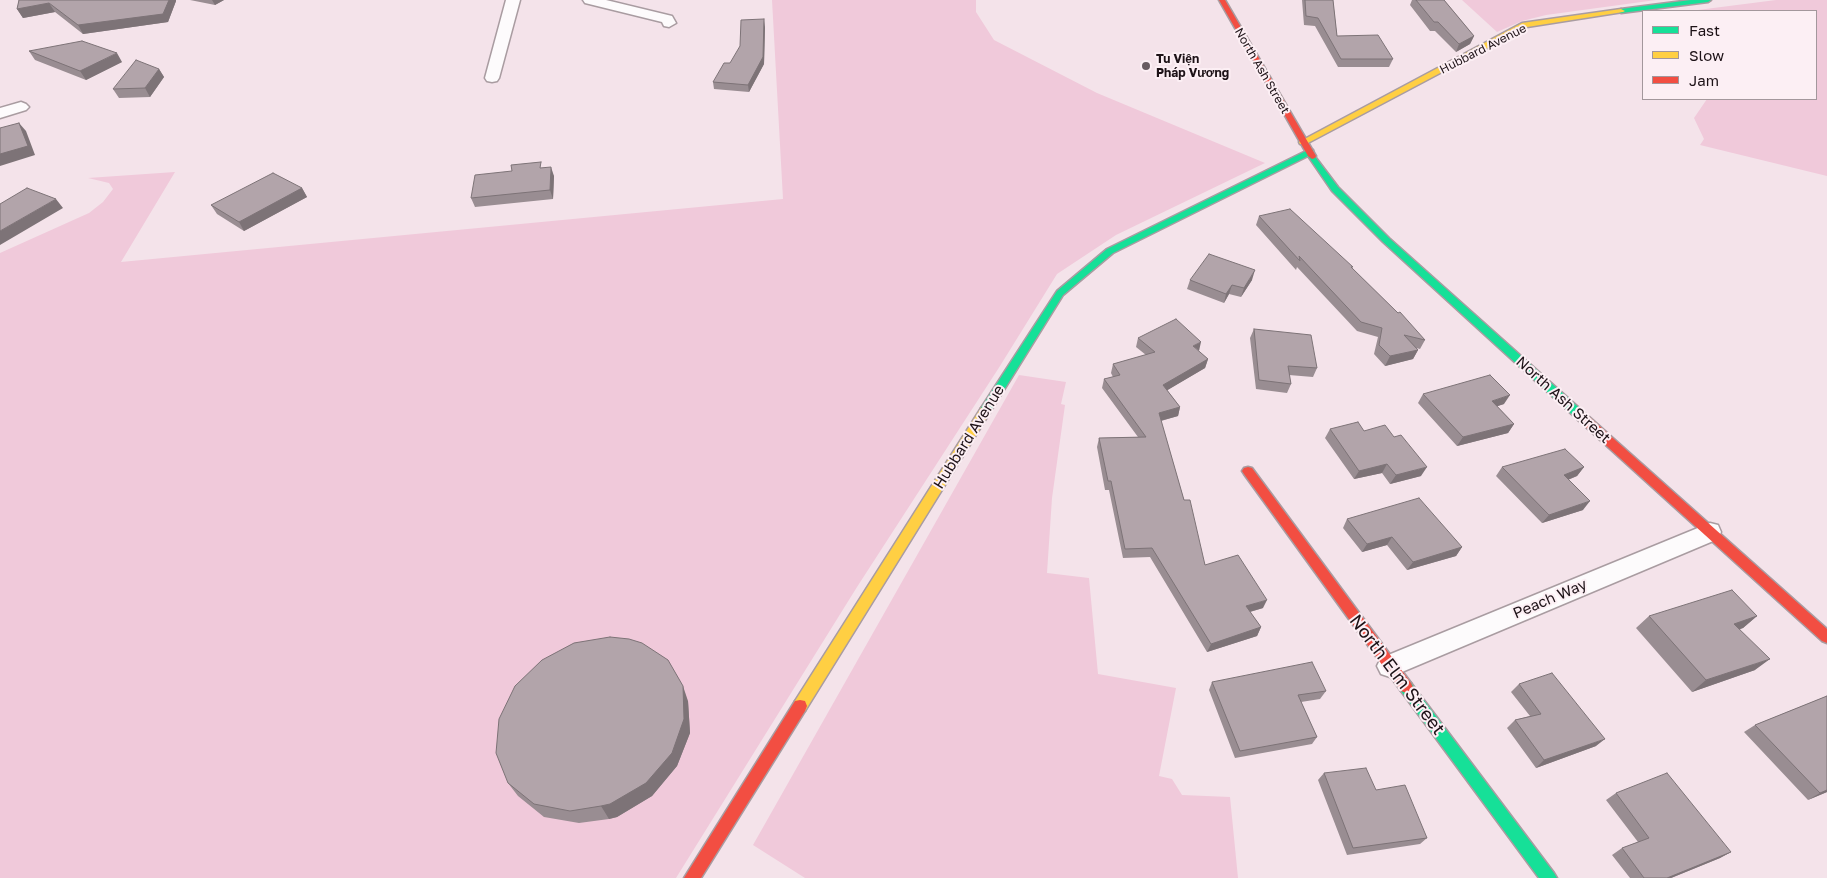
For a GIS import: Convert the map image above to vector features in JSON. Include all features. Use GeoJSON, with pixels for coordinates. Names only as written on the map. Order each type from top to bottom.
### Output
{"type":"FeatureCollection","features":[{"type":"Feature","properties":{"kind":"street"},"geometry":{"type":"LineString","coordinates":[[492,78],[513,0]]}},
{"type":"Feature","properties":{"kind":"street"},"geometry":{"type":"LineString","coordinates":[[590,0],[667,19],[669,22]]}},
{"type":"Feature","properties":{"kind":"street","name":"North Ash Street"},"geometry":{"type":"LineString","coordinates":[[1222,0],[1319,169],[1335,189],[1386,240],[1827,638]]}},
{"type":"Feature","properties":{"kind":"street","name":"Hubbard Avenue"},"geometry":{"type":"LineString","coordinates":[[1303,142],[1525,25],[1584,15],[1708,0]]}},
{"type":"Feature","properties":{"kind":"street"},"geometry":{"type":"LineString","coordinates":[[0,113],[21,107]]}},
{"type":"Feature","properties":{"kind":"street","name":"Hubbard Avenue"},"geometry":{"type":"LineString","coordinates":[[692,878],[1060,293],[1110,251],[1310,152]]}},
{"type":"Feature","properties":{"kind":"street","name":"North Elm Street"},"geometry":{"type":"LineString","coordinates":[[1248,471],[1390,666],[1549,878]]}},
{"type":"Feature","properties":{"kind":"street","name":"Peach Way"},"geometry":{"type":"LineString","coordinates":[[1390,666],[1710,532]]}},
{"type":"Feature","properties":{"kind":"shaded area"},"geometry":{"type":"Polygon","coordinates":[[[772,0],[976,0],[976,12],[994,40],[1097,93],[1265,163],[1116,235],[1057,274],[1000,366],[857,587],[676,878],[0,878],[0,253],[89,213],[103,202],[113,189],[109,183],[88,178],[175,172],[121,262],[783,199],[772,0]]]}},
{"type":"Feature","properties":{"kind":"shaded area"},"geometry":{"type":"Polygon","coordinates":[[[1462,0],[1656,0],[1546,15],[1522,21],[1497,32],[1462,0]]]}},
{"type":"Feature","properties":{"kind":"shaded area"},"geometry":{"type":"Polygon","coordinates":[[[1776,0],[1827,0],[1827,176],[1700,145],[1704,139],[1694,118],[1706,100],[1817,100],[1817,10],[1698,10],[1776,0]]]}},
{"type":"Feature","properties":{"kind":"shaded area"},"geometry":{"type":"Polygon","coordinates":[[[1019,375],[1066,382],[1061,404],[1065,405],[1052,498],[1047,573],[1089,578],[1098,674],[1176,688],[1159,776],[1172,779],[1182,795],[1230,797],[1238,878],[805,878],[753,845],[1019,375]]]}},
{"type":"Feature","properties":{"kind":"building"},"geometry":{"type":"Polygon","coordinates":[[[19,0],[169,0],[163,14],[78,25],[49,3],[17,9],[19,0]]]}},
{"type":"Feature","properties":{"kind":"building"},"geometry":{"type":"Polygon","coordinates":[[[1305,0],[1333,0],[1337,36],[1378,35],[1393,59],[1341,59],[1318,18],[1306,16],[1305,0]]]}},
{"type":"Feature","properties":{"kind":"building"},"geometry":{"type":"Polygon","coordinates":[[[1416,0],[1444,0],[1474,36],[1459,44],[1438,22],[1434,22],[1416,0]]]}},
{"type":"Feature","properties":{"kind":"building"},"geometry":{"type":"Polygon","coordinates":[[[764,19],[763,57],[748,85],[713,82],[724,63],[730,63],[740,46],[741,20],[764,19]]]}},
{"type":"Feature","properties":{"kind":"building"},"geometry":{"type":"Polygon","coordinates":[[[82,41],[117,53],[80,71],[29,51],[82,41]]]}},
{"type":"Feature","properties":{"kind":"building"},"geometry":{"type":"Polygon","coordinates":[[[136,60],[159,69],[145,88],[113,89],[136,60]]]}},
{"type":"Feature","properties":{"kind":"building"},"geometry":{"type":"Polygon","coordinates":[[[19,123],[28,146],[0,154],[0,128],[19,123]]]}},
{"type":"Feature","properties":{"kind":"building"},"geometry":{"type":"Polygon","coordinates":[[[541,162],[540,168],[551,167],[550,190],[471,198],[475,175],[512,171],[511,165],[541,162]]]}},
{"type":"Feature","properties":{"kind":"building"},"geometry":{"type":"Polygon","coordinates":[[[273,173],[302,188],[239,222],[211,205],[273,173]]]}},
{"type":"Feature","properties":{"kind":"building"},"geometry":{"type":"Polygon","coordinates":[[[27,188],[56,199],[0,231],[0,204],[27,188]]]}},
{"type":"Feature","properties":{"kind":"building"},"geometry":{"type":"Polygon","coordinates":[[[1290,209],[1353,267],[1351,267],[1398,313],[1400,312],[1425,340],[1404,335],[1418,350],[1390,356],[1379,345],[1382,328],[1361,322],[1299,256],[1300,261],[1259,216],[1290,209]]]}},
{"type":"Feature","properties":{"kind":"building"},"geometry":{"type":"Polygon","coordinates":[[[1209,254],[1255,270],[1244,288],[1232,285],[1226,294],[1190,280],[1209,254]]]}},
{"type":"Feature","properties":{"kind":"building"},"geometry":{"type":"Polygon","coordinates":[[[1176,319],[1201,342],[1193,346],[1208,359],[1163,385],[1180,407],[1159,413],[1184,500],[1190,500],[1205,565],[1238,555],[1267,600],[1246,606],[1261,627],[1211,644],[1152,548],[1125,549],[1111,481],[1108,481],[1099,438],[1146,437],[1104,379],[1120,375],[1113,364],[1155,352],[1138,338],[1176,319]]]}},
{"type":"Feature","properties":{"kind":"building"},"geometry":{"type":"Polygon","coordinates":[[[1254,329],[1311,335],[1317,368],[1288,366],[1291,384],[1259,380],[1254,329]]]}},
{"type":"Feature","properties":{"kind":"building"},"geometry":{"type":"Polygon","coordinates":[[[1490,375],[1510,395],[1492,401],[1514,424],[1463,437],[1423,394],[1490,375]]]}},
{"type":"Feature","properties":{"kind":"building"},"geometry":{"type":"Polygon","coordinates":[[[1358,422],[1364,431],[1385,425],[1394,437],[1401,435],[1427,467],[1396,475],[1387,464],[1359,471],[1330,429],[1358,422]]]}},
{"type":"Feature","properties":{"kind":"building"},"geometry":{"type":"Polygon","coordinates":[[[1565,449],[1584,467],[1564,475],[1590,501],[1549,515],[1502,467],[1565,449]]]}},
{"type":"Feature","properties":{"kind":"building"},"geometry":{"type":"Polygon","coordinates":[[[1419,498],[1462,547],[1413,562],[1392,537],[1367,544],[1347,519],[1419,498]]]}},
{"type":"Feature","properties":{"kind":"building"},"geometry":{"type":"Polygon","coordinates":[[[1732,590],[1757,616],[1734,624],[1770,659],[1706,680],[1649,616],[1732,590]]]}},
{"type":"Feature","properties":{"kind":"building"},"geometry":{"type":"Polygon","coordinates":[[[610,637],[629,639],[642,643],[668,660],[683,686],[684,719],[672,753],[646,783],[610,804],[570,811],[534,804],[508,783],[496,753],[499,719],[515,686],[542,660],[574,643],[610,637]]]}},
{"type":"Feature","properties":{"kind":"building"},"geometry":{"type":"Polygon","coordinates":[[[1312,662],[1326,691],[1298,695],[1317,737],[1240,751],[1212,682],[1312,662]]]}},
{"type":"Feature","properties":{"kind":"building"},"geometry":{"type":"Polygon","coordinates":[[[1552,673],[1605,739],[1544,760],[1515,720],[1541,714],[1519,684],[1552,673]]]}},
{"type":"Feature","properties":{"kind":"building"},"geometry":{"type":"Polygon","coordinates":[[[1827,696],[1827,790],[1820,793],[1755,725],[1827,696]]]}},
{"type":"Feature","properties":{"kind":"building"},"geometry":{"type":"Polygon","coordinates":[[[1366,768],[1376,790],[1405,785],[1427,838],[1353,848],[1324,773],[1366,768]]]}},
{"type":"Feature","properties":{"kind":"building"},"geometry":{"type":"Polygon","coordinates":[[[1667,773],[1731,852],[1667,878],[1644,878],[1622,848],[1649,838],[1616,793],[1667,773]]]}},
{"type":"Feature","properties":{"kind":"traffic: fast"},"geometry":{"type":"LineString","coordinates":[[1621,11],[1708,0]]}},
{"type":"Feature","properties":{"kind":"traffic: fast"},"geometry":{"type":"LineString","coordinates":[[985,411],[1060,293],[1110,251],[1310,152]]}},
{"type":"Feature","properties":{"kind":"traffic: fast"},"geometry":{"type":"LineString","coordinates":[[1312,156],[1335,189],[1386,240],[1582,417]]}},
{"type":"Feature","properties":{"kind":"traffic: fast"},"geometry":{"type":"LineString","coordinates":[[1406,687],[1549,878]]}},
{"type":"Feature","properties":{"kind":"traffic: slow"},"geometry":{"type":"LineString","coordinates":[[1303,142],[1525,25],[1621,11]]}},
{"type":"Feature","properties":{"kind":"traffic: slow"},"geometry":{"type":"LineString","coordinates":[[800,706],[985,411]]}},
{"type":"Feature","properties":{"kind":"traffic: jam"},"geometry":{"type":"LineString","coordinates":[[1222,0],[1312,156]]}},
{"type":"Feature","properties":{"kind":"traffic: jam"},"geometry":{"type":"LineString","coordinates":[[1582,417],[1827,637]]}},
{"type":"Feature","properties":{"kind":"traffic: jam"},"geometry":{"type":"LineString","coordinates":[[1248,471],[1406,687]]}},
{"type":"Feature","properties":{"kind":"traffic: jam"},"geometry":{"type":"LineString","coordinates":[[692,878],[800,706]]}},
{"type":"Feature","properties":{"kind":"place","name":"Tu Viện Pháp Vương"},"geometry":{"type":"Point","coordinates":[1146,66]}}]}
